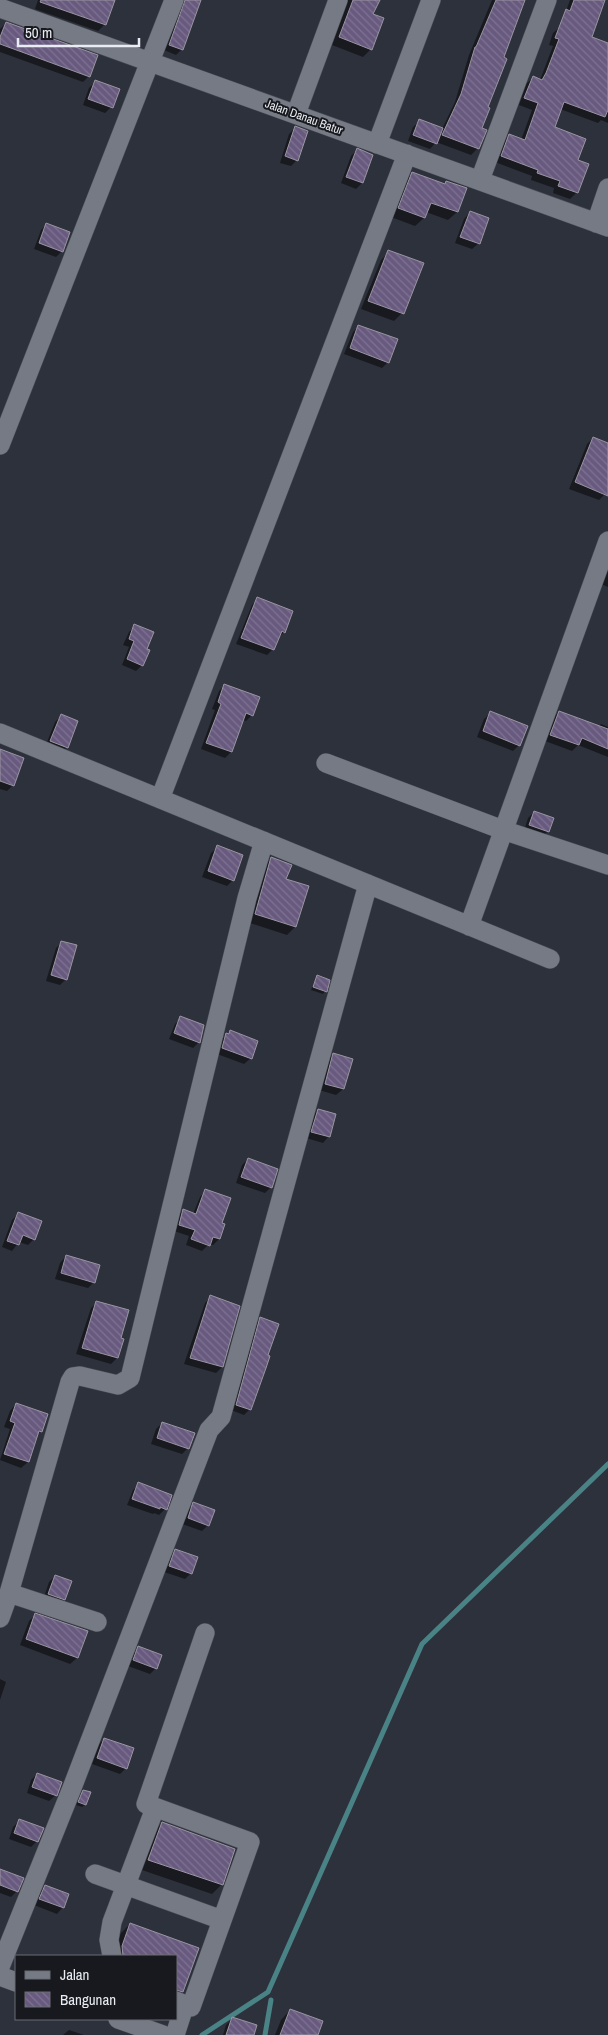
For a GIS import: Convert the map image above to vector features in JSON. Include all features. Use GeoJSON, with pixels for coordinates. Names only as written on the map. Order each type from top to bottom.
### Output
{"type":"FeatureCollection","features":[{"type":"Feature","properties":{"kind":"street"},"geometry":{"type":"LineString","coordinates":[[0,4],[1,0]]}},
{"type":"Feature","properties":{"kind":"street"},"geometry":{"type":"LineString","coordinates":[[0,445],[174,0]]}},
{"type":"Feature","properties":{"kind":"street"},"geometry":{"type":"LineString","coordinates":[[296,114],[338,0]]}},
{"type":"Feature","properties":{"kind":"street"},"geometry":{"type":"LineString","coordinates":[[377,144],[431,0]]}},
{"type":"Feature","properties":{"kind":"street"},"geometry":{"type":"LineString","coordinates":[[480,180],[547,0]]}},
{"type":"Feature","properties":{"kind":"street","name":"Jalan Danau Batur"},"geometry":{"type":"LineString","coordinates":[[0,8],[22,7],[150,62],[602,225]]}},
{"type":"Feature","properties":{"kind":"street"},"geometry":{"type":"LineString","coordinates":[[160,799],[407,154]]}},
{"type":"Feature","properties":{"kind":"street"},"geometry":{"type":"LineString","coordinates":[[602,225],[608,188]]}},
{"type":"Feature","properties":{"kind":"street"},"geometry":{"type":"LineString","coordinates":[[470,926],[608,541]]}},
{"type":"Feature","properties":{"kind":"street"},"geometry":{"type":"LineString","coordinates":[[0,733],[550,959]]}},
{"type":"Feature","properties":{"kind":"street"},"geometry":{"type":"LineString","coordinates":[[326,763],[503,830],[608,865]]}},
{"type":"Feature","properties":{"kind":"street"},"geometry":{"type":"LineString","coordinates":[[0,1618],[73,1377],[80,1376],[118,1385],[130,1378],[247,898],[264,841]]}},
{"type":"Feature","properties":{"kind":"street"},"geometry":{"type":"LineString","coordinates":[[0,1967],[72,1788],[209,1430],[221,1417],[368,884]]}},
{"type":"Feature","properties":{"kind":"street"},"geometry":{"type":"LineString","coordinates":[[9,1593],[97,1622]]}},
{"type":"Feature","properties":{"kind":"street"},"geometry":{"type":"LineString","coordinates":[[178,2019],[181,2003],[192,2007],[250,1842],[146,1804],[205,1633]]}},
{"type":"Feature","properties":{"kind":"street"},"geometry":{"type":"LineString","coordinates":[[112,1955],[109,1940],[112,1922],[155,1808]]}},
{"type":"Feature","properties":{"kind":"street"},"geometry":{"type":"LineString","coordinates":[[95,1874],[222,1920]]}},
{"type":"Feature","properties":{"kind":"street"},"geometry":{"type":"LineString","coordinates":[[0,1976],[15,1982]]}},
{"type":"Feature","properties":{"kind":"street"},"geometry":{"type":"LineString","coordinates":[[121,2020],[163,2035]]}},
{"type":"Feature","properties":{"kind":"street"},"geometry":{"type":"LineString","coordinates":[[175,2035],[178,2020]]}},
{"type":"Feature","properties":{"kind":"building"},"geometry":{"type":"Polygon","coordinates":[[[41,0],[115,0],[106,25],[40,2],[41,0]]]}},
{"type":"Feature","properties":{"kind":"building"},"geometry":{"type":"Polygon","coordinates":[[[185,0],[201,0],[183,50],[169,45],[185,0]]]}},
{"type":"Feature","properties":{"kind":"building"},"geometry":{"type":"Polygon","coordinates":[[[353,0],[380,0],[373,14],[384,18],[372,50],[339,37],[353,0]]]}},
{"type":"Feature","properties":{"kind":"building"},"geometry":{"type":"Polygon","coordinates":[[[496,0],[525,0],[504,57],[507,59],[488,107],[490,108],[482,128],[487,130],[479,149],[442,135],[461,94],[475,47],[496,0]]]}},
{"type":"Feature","properties":{"kind":"building"},"geometry":{"type":"Polygon","coordinates":[[[574,0],[605,0],[592,37],[608,43],[608,110],[605,117],[564,102],[555,127],[586,139],[578,160],[589,164],[578,193],[558,186],[560,181],[537,173],[538,170],[501,156],[509,134],[525,140],[538,103],[524,98],[533,76],[542,80],[546,73],[559,39],[555,38],[566,9],[570,11],[574,0]]]}},
{"type":"Feature","properties":{"kind":"building"},"geometry":{"type":"Polygon","coordinates":[[[6,22],[98,55],[90,77],[0,44],[0,37],[6,22]]]}},
{"type":"Feature","properties":{"kind":"building"},"geometry":{"type":"Polygon","coordinates":[[[95,80],[120,89],[113,108],[88,99],[95,80]]]}},
{"type":"Feature","properties":{"kind":"building"},"geometry":{"type":"Polygon","coordinates":[[[419,119],[443,128],[437,144],[413,135],[419,119]]]}},
{"type":"Feature","properties":{"kind":"building"},"geometry":{"type":"Polygon","coordinates":[[[295,126],[308,131],[298,161],[285,156],[295,126]]]}},
{"type":"Feature","properties":{"kind":"building"},"geometry":{"type":"Polygon","coordinates":[[[357,148],[373,155],[363,183],[346,177],[357,148]]]}},
{"type":"Feature","properties":{"kind":"building"},"geometry":{"type":"Polygon","coordinates":[[[412,172],[445,184],[446,181],[467,188],[458,212],[431,203],[425,218],[398,208],[412,172]]]}},
{"type":"Feature","properties":{"kind":"building"},"geometry":{"type":"Polygon","coordinates":[[[470,211],[489,218],[480,244],[460,237],[470,211]]]}},
{"type":"Feature","properties":{"kind":"building"},"geometry":{"type":"Polygon","coordinates":[[[46,223],[70,232],[63,252],[39,243],[46,223]]]}},
{"type":"Feature","properties":{"kind":"building"},"geometry":{"type":"Polygon","coordinates":[[[388,250],[424,263],[404,314],[368,301],[388,250]]]}},
{"type":"Feature","properties":{"kind":"building"},"geometry":{"type":"Polygon","coordinates":[[[358,325],[398,339],[389,363],[350,348],[358,325]]]}},
{"type":"Feature","properties":{"kind":"building"},"geometry":{"type":"Polygon","coordinates":[[[593,437],[608,443],[608,496],[575,482],[593,437]]]}},
{"type":"Feature","properties":{"kind":"building"},"geometry":{"type":"Polygon","coordinates":[[[257,597],[293,611],[285,633],[282,631],[274,650],[241,638],[257,597]]]}},
{"type":"Feature","properties":{"kind":"building"},"geometry":{"type":"Polygon","coordinates":[[[134,624],[154,632],[147,649],[150,650],[143,666],[127,659],[134,641],[129,639],[134,624]]]}},
{"type":"Feature","properties":{"kind":"building"},"geometry":{"type":"Polygon","coordinates":[[[224,684],[260,697],[253,716],[246,713],[232,752],[206,743],[221,704],[218,702],[224,684]]]}},
{"type":"Feature","properties":{"kind":"building"},"geometry":{"type":"Polygon","coordinates":[[[490,711],[528,726],[520,746],[483,731],[490,711]]]}},
{"type":"Feature","properties":{"kind":"building"},"geometry":{"type":"Polygon","coordinates":[[[559,711],[608,729],[608,749],[582,738],[579,745],[550,735],[559,711]]]}},
{"type":"Feature","properties":{"kind":"building"},"geometry":{"type":"Polygon","coordinates":[[[61,714],[78,721],[68,748],[50,741],[61,714]]]}},
{"type":"Feature","properties":{"kind":"building"},"geometry":{"type":"Polygon","coordinates":[[[0,749],[24,758],[14,786],[0,781],[0,749]]]}},
{"type":"Feature","properties":{"kind":"building"},"geometry":{"type":"Polygon","coordinates":[[[534,811],[554,818],[549,832],[529,825],[534,811]]]}},
{"type":"Feature","properties":{"kind":"building"},"geometry":{"type":"Polygon","coordinates":[[[217,845],[243,855],[234,881],[208,871],[217,845]]]}},
{"type":"Feature","properties":{"kind":"building"},"geometry":{"type":"Polygon","coordinates":[[[271,857],[292,865],[286,879],[309,886],[296,927],[255,914],[271,857]]]}},
{"type":"Feature","properties":{"kind":"building"},"geometry":{"type":"Polygon","coordinates":[[[61,941],[77,945],[67,980],[51,975],[61,941]]]}},
{"type":"Feature","properties":{"kind":"building"},"geometry":{"type":"Polygon","coordinates":[[[317,975],[330,980],[327,992],[313,987],[317,975]]]}},
{"type":"Feature","properties":{"kind":"building"},"geometry":{"type":"Polygon","coordinates":[[[180,1016],[204,1025],[200,1043],[174,1033],[180,1016]]]}},
{"type":"Feature","properties":{"kind":"building"},"geometry":{"type":"Polygon","coordinates":[[[230,1030],[258,1041],[252,1059],[222,1048],[226,1033],[229,1034],[230,1030]]]}},
{"type":"Feature","properties":{"kind":"building"},"geometry":{"type":"Polygon","coordinates":[[[333,1053],[353,1059],[344,1089],[325,1084],[333,1053]]]}},
{"type":"Feature","properties":{"kind":"building"},"geometry":{"type":"Polygon","coordinates":[[[318,1109],[336,1114],[330,1137],[311,1132],[318,1109]]]}},
{"type":"Feature","properties":{"kind":"building"},"geometry":{"type":"Polygon","coordinates":[[[248,1158],[278,1169],[272,1188],[241,1177],[248,1158]]]}},
{"type":"Feature","properties":{"kind":"building"},"geometry":{"type":"Polygon","coordinates":[[[205,1189],[231,1198],[222,1223],[225,1224],[220,1239],[213,1237],[210,1246],[191,1239],[195,1230],[179,1225],[183,1209],[196,1214],[205,1189]]]}},
{"type":"Feature","properties":{"kind":"building"},"geometry":{"type":"Polygon","coordinates":[[[18,1212],[42,1221],[35,1240],[23,1235],[19,1245],[7,1241],[18,1212]]]}},
{"type":"Feature","properties":{"kind":"building"},"geometry":{"type":"Polygon","coordinates":[[[66,1255],[100,1265],[95,1283],[61,1273],[66,1255]]]}},
{"type":"Feature","properties":{"kind":"building"},"geometry":{"type":"Polygon","coordinates":[[[210,1295],[240,1306],[223,1367],[190,1358],[210,1295]]]}},
{"type":"Feature","properties":{"kind":"building"},"geometry":{"type":"Polygon","coordinates":[[[96,1301],[129,1310],[121,1338],[124,1339],[118,1358],[82,1348],[96,1301]]]}},
{"type":"Feature","properties":{"kind":"building"},"geometry":{"type":"Polygon","coordinates":[[[260,1317],[279,1324],[251,1410],[236,1405],[260,1317]]]}},
{"type":"Feature","properties":{"kind":"building"},"geometry":{"type":"Polygon","coordinates":[[[16,1403],[48,1414],[42,1432],[39,1431],[29,1462],[4,1454],[15,1423],[10,1421],[16,1403]]]}},
{"type":"Feature","properties":{"kind":"building"},"geometry":{"type":"Polygon","coordinates":[[[162,1422],[195,1433],[189,1449],[157,1438],[162,1422]]]}},
{"type":"Feature","properties":{"kind":"building"},"geometry":{"type":"Polygon","coordinates":[[[138,1482],[172,1495],[167,1510],[132,1499],[138,1482]]]}},
{"type":"Feature","properties":{"kind":"building"},"geometry":{"type":"Polygon","coordinates":[[[193,1502],[215,1510],[209,1526],[188,1518],[193,1502]]]}},
{"type":"Feature","properties":{"kind":"building"},"geometry":{"type":"Polygon","coordinates":[[[175,1549],[198,1557],[192,1574],[169,1566],[175,1549]]]}},
{"type":"Feature","properties":{"kind":"building"},"geometry":{"type":"Polygon","coordinates":[[[55,1575],[72,1581],[65,1600],[48,1594],[55,1575]]]}},
{"type":"Feature","properties":{"kind":"building"},"geometry":{"type":"Polygon","coordinates":[[[35,1613],[88,1631],[78,1658],[26,1639],[35,1613]]]}},
{"type":"Feature","properties":{"kind":"building"},"geometry":{"type":"Polygon","coordinates":[[[138,1646],[162,1655],[157,1669],[133,1660],[138,1646]]]}},
{"type":"Feature","properties":{"kind":"building"},"geometry":{"type":"Polygon","coordinates":[[[104,1738],[134,1748],[127,1769],[97,1758],[104,1738]]]}},
{"type":"Feature","properties":{"kind":"building"},"geometry":{"type":"Polygon","coordinates":[[[37,1773],[62,1782],[57,1796],[32,1787],[37,1773]]]}},
{"type":"Feature","properties":{"kind":"building"},"geometry":{"type":"Polygon","coordinates":[[[83,1790],[91,1792],[86,1805],[78,1802],[83,1790]]]}},
{"type":"Feature","properties":{"kind":"building"},"geometry":{"type":"Polygon","coordinates":[[[19,1819],[44,1828],[38,1842],[14,1833],[19,1819]]]}},
{"type":"Feature","properties":{"kind":"building"},"geometry":{"type":"Polygon","coordinates":[[[162,1822],[235,1849],[223,1885],[148,1860],[162,1822]]]}},
{"type":"Feature","properties":{"kind":"building"},"geometry":{"type":"Polygon","coordinates":[[[0,1869],[24,1878],[18,1892],[0,1885],[0,1869]]]}},
{"type":"Feature","properties":{"kind":"building"},"geometry":{"type":"Polygon","coordinates":[[[45,1885],[69,1894],[64,1908],[39,1899],[45,1885]]]}},
{"type":"Feature","properties":{"kind":"building"},"geometry":{"type":"Polygon","coordinates":[[[130,1923],[199,1948],[183,1992],[178,1991],[178,1955],[123,1955],[122,1946],[130,1923]]]}},
{"type":"Feature","properties":{"kind":"building"},"geometry":{"type":"Polygon","coordinates":[[[290,2009],[323,2021],[318,2035],[280,2035],[290,2009]]]}},
{"type":"Feature","properties":{"kind":"building"},"geometry":{"type":"Polygon","coordinates":[[[232,2017],[257,2025],[254,2035],[226,2035],[232,2017]]]}},
{"type":"Feature","properties":{"kind":"waterway"},"geometry":{"type":"LineString","coordinates":[[202,2035],[268,1992],[422,1644],[608,1464]]}},
{"type":"Feature","properties":{"kind":"waterway"},"geometry":{"type":"LineString","coordinates":[[265,2035],[271,2000]]}}]}
